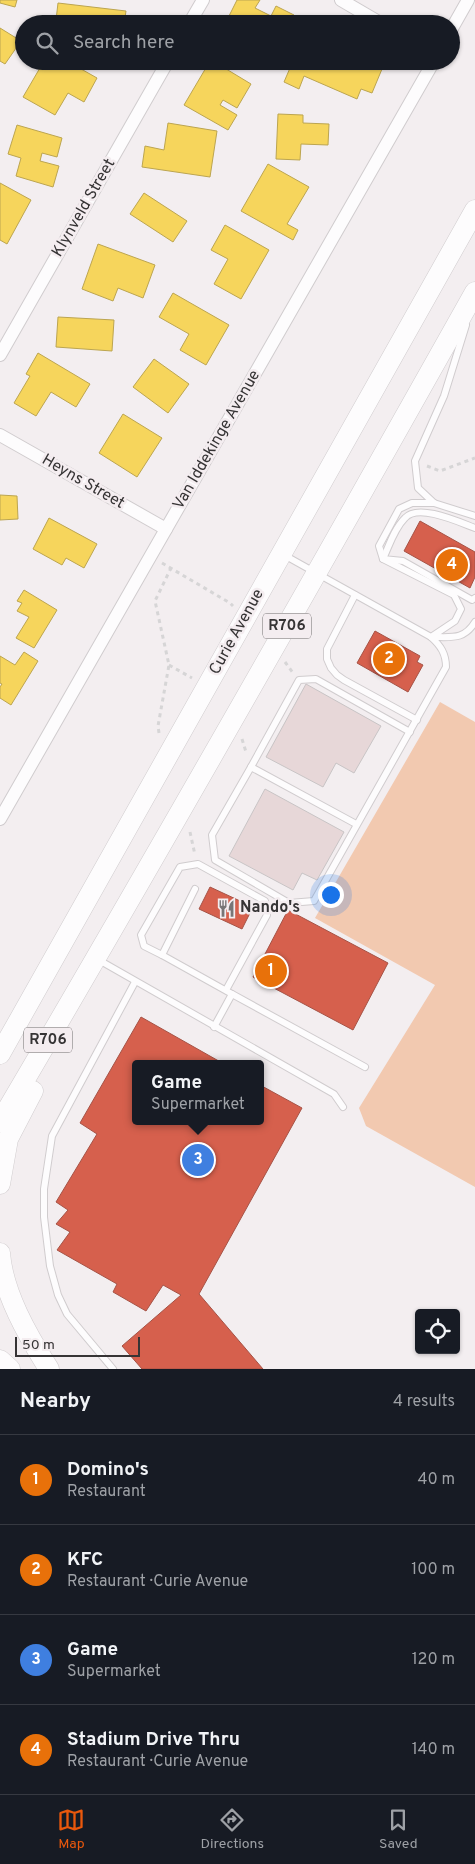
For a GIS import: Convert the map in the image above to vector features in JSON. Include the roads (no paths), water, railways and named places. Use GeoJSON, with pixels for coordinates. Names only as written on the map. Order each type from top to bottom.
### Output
{"type":"FeatureCollection","features":[{"type":"Feature","properties":{"kind":"main road","name":"Curie Avenue"},"geometry":{"type":"LineString","coordinates":[[0,1054],[475,210]]}},
{"type":"Feature","properties":{"kind":"main road","name":"R706"},"geometry":{"type":"LineString","coordinates":[[0,1122],[317,574],[475,292]]}},
{"type":"Feature","properties":{"kind":"main road"},"geometry":{"type":"LineString","coordinates":[[0,1184],[8,1139],[80,1001],[96,959]]}},
{"type":"Feature","properties":{"kind":"main road"},"geometry":{"type":"LineString","coordinates":[[0,1253],[2,1272],[28,1337],[49,1369]]}},
{"type":"Feature","properties":{"kind":"main road"},"geometry":{"type":"LineString","coordinates":[[0,1360],[10,1369]]}},
{"type":"Feature","properties":{"kind":"street"},"geometry":{"type":"LineString","coordinates":[[195,15],[203,0]]}},
{"type":"Feature","properties":{"kind":"street"},"geometry":{"type":"LineString","coordinates":[[341,0],[367,15]]}},
{"type":"Feature","properties":{"kind":"street"},"geometry":{"type":"LineString","coordinates":[[460,15],[468,0]]}},
{"type":"Feature","properties":{"kind":"street","name":"Klynveld Street"},"geometry":{"type":"LineString","coordinates":[[0,356],[163,70]]}},
{"type":"Feature","properties":{"kind":"street","name":"Van Iddekinge Avenue"},"geometry":{"type":"LineString","coordinates":[[0,820],[429,70]]}},
{"type":"Feature","properties":{"kind":"street","name":"Heyns Street"},"geometry":{"type":"LineString","coordinates":[[0,435],[166,529]]}},
{"type":"Feature","properties":{"kind":"lane"},"geometry":{"type":"LineString","coordinates":[[434,503],[418,488],[415,461],[444,396],[475,298]]}},
{"type":"Feature","properties":{"kind":"lane"},"geometry":{"type":"LineString","coordinates":[[475,516],[434,503],[412,503],[399,509],[379,546],[383,560],[454,595],[475,603]]}},
{"type":"Feature","properties":{"kind":"lane"},"geometry":{"type":"LineString","coordinates":[[383,560],[391,540],[405,516],[417,511],[430,512],[475,528]]}},
{"type":"Feature","properties":{"kind":"lane"},"geometry":{"type":"LineString","coordinates":[[281,554],[431,637],[439,644],[444,653],[446,667],[417,720],[410,732],[356,824],[314,901],[289,903],[215,860],[212,835],[299,680],[316,679],[410,732]]}},
{"type":"Feature","properties":{"kind":"lane"},"geometry":{"type":"LineString","coordinates":[[383,560],[403,561],[472,600],[475,598]]}},
{"type":"Feature","properties":{"kind":"lane"},"geometry":{"type":"LineString","coordinates":[[355,594],[327,649],[331,668],[344,680],[417,720]]}},
{"type":"Feature","properties":{"kind":"lane"},"geometry":{"type":"LineString","coordinates":[[431,637],[455,621],[461,609],[454,595]]}},
{"type":"Feature","properties":{"kind":"lane"},"geometry":{"type":"LineString","coordinates":[[431,637],[459,637],[471,629],[475,622]]}},
{"type":"Feature","properties":{"kind":"lane"},"geometry":{"type":"LineString","coordinates":[[251,767],[356,824]]}},
{"type":"Feature","properties":{"kind":"lane"},"geometry":{"type":"LineString","coordinates":[[214,1027],[229,992],[267,915],[265,901],[198,864],[180,867],[141,935],[144,946],[162,955],[229,992],[366,1067]]}},
{"type":"Feature","properties":{"kind":"lane"},"geometry":{"type":"LineString","coordinates":[[162,955],[195,888]]}},
{"type":"Feature","properties":{"kind":"lane"},"geometry":{"type":"LineString","coordinates":[[96,959],[334,1094],[343,1108]]}},
{"type":"Feature","properties":{"kind":"lane"},"geometry":{"type":"LineString","coordinates":[[113,1369],[67,1314],[58,1295],[49,1257],[44,1217],[44,1189],[52,1136],[135,982]]}},
{"type":"Feature","properties":{"kind":"place","name":"Stadium Drive Thru"},"geometry":{"type":"Point","coordinates":[452,565]}},
{"type":"Feature","properties":{"kind":"place","name":"KFC"},"geometry":{"type":"Point","coordinates":[389,659]}},
{"type":"Feature","properties":{"kind":"place","name":"Nando's"},"geometry":{"type":"Point","coordinates":[226,908]}},
{"type":"Feature","properties":{"kind":"place","name":"Domino's"},"geometry":{"type":"Point","coordinates":[271,971]}},
{"type":"Feature","properties":{"kind":"place","name":"Game"},"geometry":{"type":"Point","coordinates":[198,1160]}}]}
